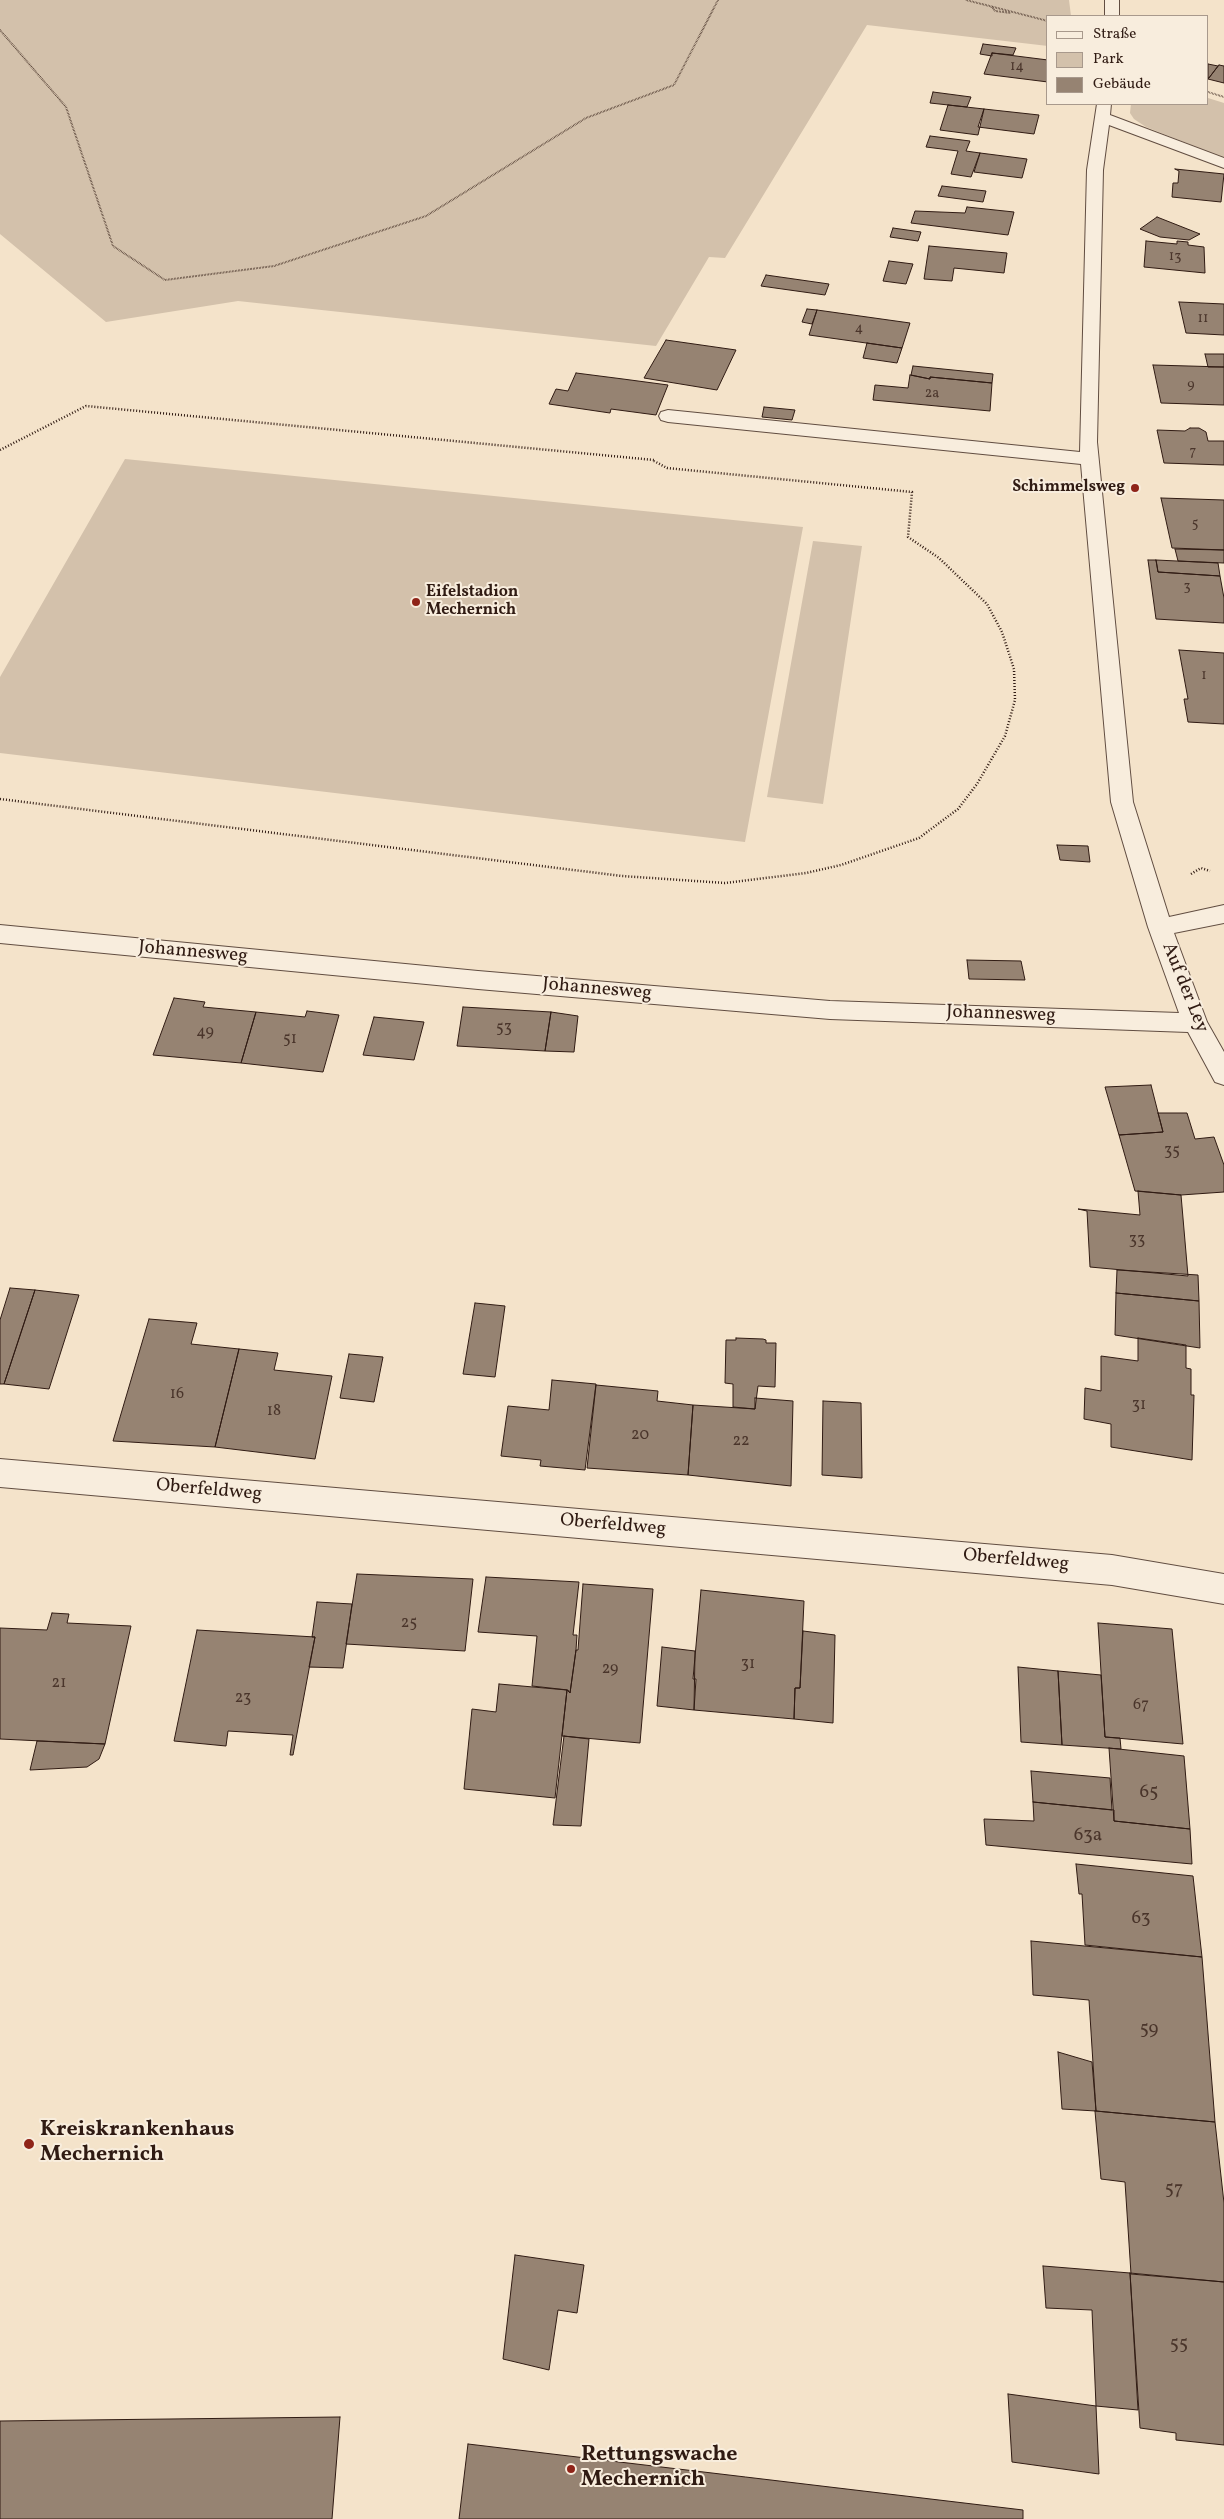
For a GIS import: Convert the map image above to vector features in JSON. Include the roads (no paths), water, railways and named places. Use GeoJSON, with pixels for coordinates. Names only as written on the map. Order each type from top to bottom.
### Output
{"type":"FeatureCollection","features":[{"type":"Feature","properties":{"kind":"street"},"geometry":{"type":"LineString","coordinates":[[1112,0],[1112,15]]}},
{"type":"Feature","properties":{"kind":"street"},"geometry":{"type":"LineString","coordinates":[[1224,163],[1103,110],[1095,170],[1088,442],[1122,802],[1160,927],[1224,914]]}},
{"type":"Feature","properties":{"kind":"street"},"geometry":{"type":"LineString","coordinates":[[668,416],[1090,459]]}},
{"type":"Feature","properties":{"kind":"street","name":"Auf der Ley"},"geometry":{"type":"LineString","coordinates":[[1160,927],[1194,1024],[1224,1075]]}},
{"type":"Feature","properties":{"kind":"street","name":"Johannesweg"},"geometry":{"type":"LineString","coordinates":[[0,934],[478,980],[830,1010],[1194,1024]]}},
{"type":"Feature","properties":{"kind":"street","name":"Oberfeldweg"},"geometry":{"type":"LineString","coordinates":[[0,1473],[1112,1570],[1224,1589]]}},
{"type":"Feature","properties":{"kind":"place","name":"Schimmelsweg"},"geometry":{"type":"Point","coordinates":[1135,488]}},
{"type":"Feature","properties":{"kind":"place","name":"Eifelstadion Mechernich"},"geometry":{"type":"Point","coordinates":[416,602]}},
{"type":"Feature","properties":{"kind":"place","name":"Kreiskrankenhaus Mechernich"},"geometry":{"type":"Point","coordinates":[29,2144]}},
{"type":"Feature","properties":{"kind":"place","name":"Rettungswache Mechernich"},"geometry":{"type":"Point","coordinates":[571,2469]}}]}
